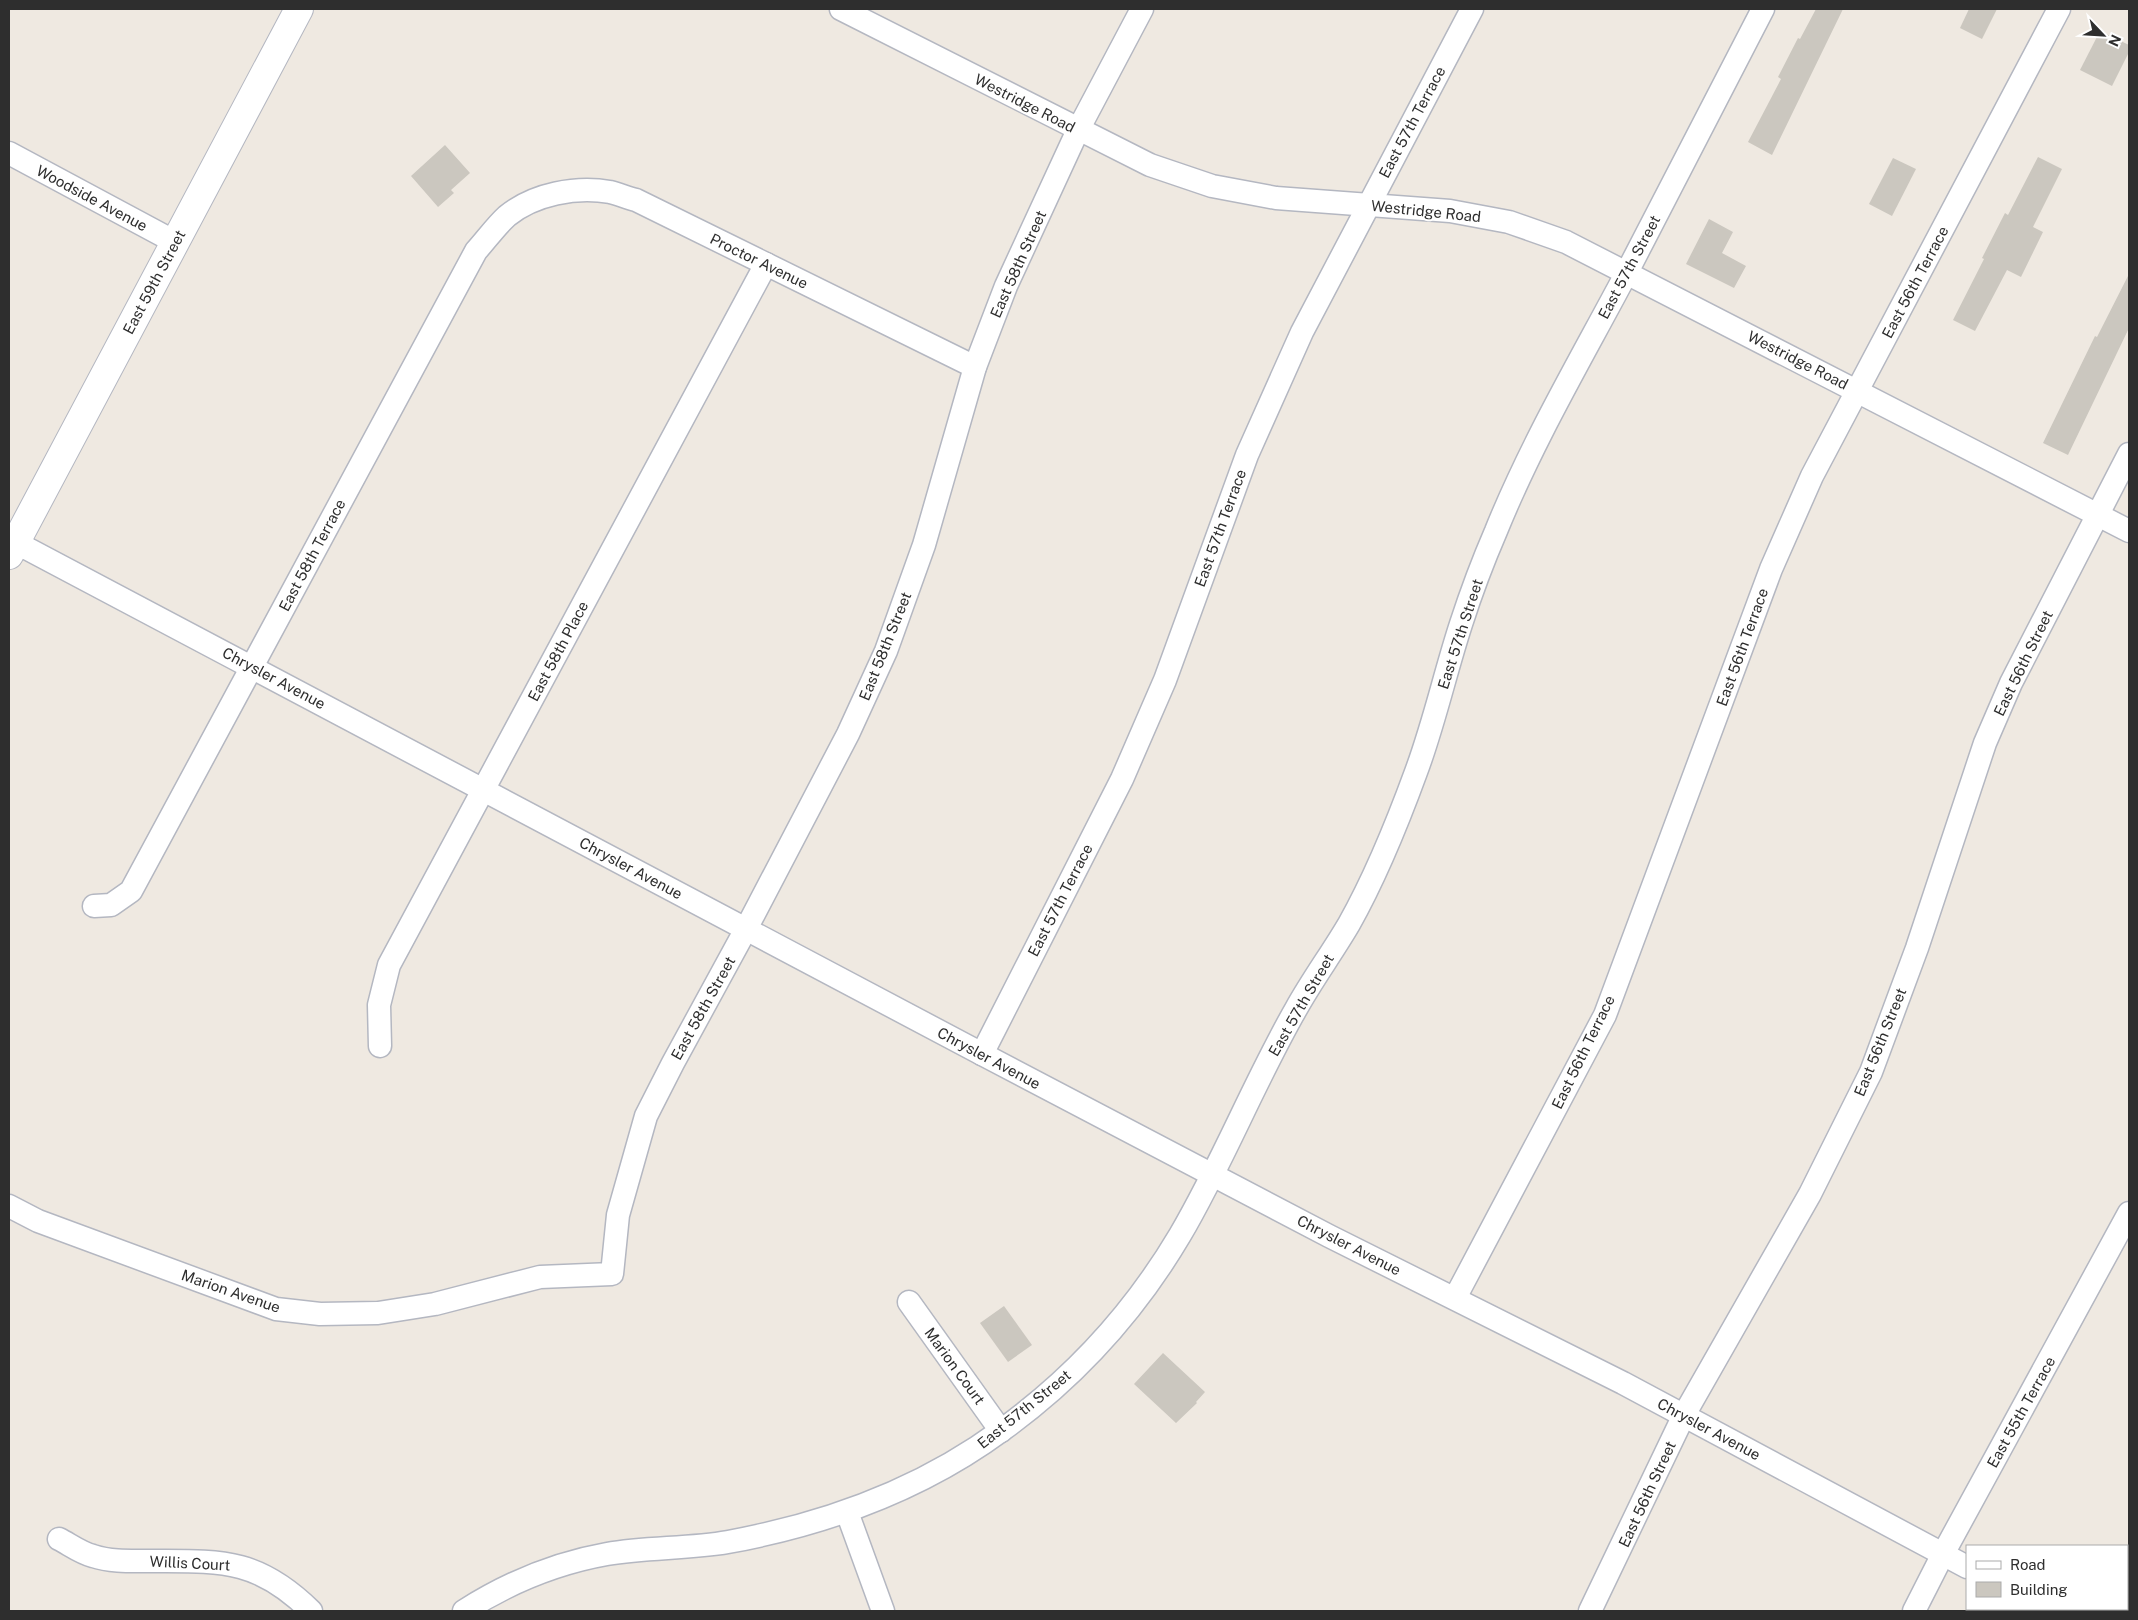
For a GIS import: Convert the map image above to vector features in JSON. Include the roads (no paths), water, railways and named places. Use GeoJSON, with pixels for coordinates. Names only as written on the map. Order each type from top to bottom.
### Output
{"type":"FeatureCollection","features":[{"type":"Feature","properties":{"kind":"street","name":"East 59th Street"},"geometry":{"type":"LineString","coordinates":[[12,548],[299,9]]}},
{"type":"Feature","properties":{"kind":"street","name":"Westridge Road"},"geometry":{"type":"LineString","coordinates":[[841,9],[1150,165],[1212,186],[1276,198],[1450,211],[1509,222],[1566,242],[2129,531]]}},
{"type":"Feature","properties":{"kind":"street","name":"East 58th Street"},"geometry":{"type":"LineString","coordinates":[[612,1274],[618,1215],[646,1116],[848,734],[886,651],[924,545],[975,367],[1006,286],[1078,130],[1142,9]]}},
{"type":"Feature","properties":{"kind":"street","name":"East 57th Terrace"},"geometry":{"type":"LineString","coordinates":[[982,1054],[1122,779],[1165,680],[1247,455],[1302,332],[1472,9]]}},
{"type":"Feature","properties":{"kind":"street","name":"East 57th Street"},"geometry":{"type":"LineString","coordinates":[[464,1611],[500,1590],[535,1574],[571,1562],[608,1554],[720,1544],[786,1531],[847,1512],[909,1486],[967,1454],[1001,1431],[1054,1389],[1107,1335],[1143,1291],[1180,1235],[1296,1009],[1350,922],[1387,846],[1418,766],[1462,620],[1496,530],[1536,442],[1627,272],[1763,9]]}},
{"type":"Feature","properties":{"kind":"street","name":"East 56th Terrace"},"geometry":{"type":"LineString","coordinates":[[1455,1298],[1605,1015],[1771,569],[1812,476],[2059,9]]}},
{"type":"Feature","properties":{"kind":"street","name":"Woodside Avenue"},"geometry":{"type":"LineString","coordinates":[[9,153],[175,242]]}},
{"type":"Feature","properties":{"kind":"street","name":"Proctor Avenue"},"geometry":{"type":"LineString","coordinates":[[536,201],[556,193],[583,190],[610,192],[636,200],[975,367]]}},
{"type":"Feature","properties":{"kind":"street","name":"East 58th Terrace"},"geometry":{"type":"LineString","coordinates":[[94,906],[110,906],[131,891],[476,251],[508,216],[536,201]]}},
{"type":"Feature","properties":{"kind":"street","name":"East 58th Place"},"geometry":{"type":"LineString","coordinates":[[380,1046],[379,1005],[389,965],[766,264]]}},
{"type":"Feature","properties":{"kind":"street","name":"East 56th Street"},"geometry":{"type":"LineString","coordinates":[[1590,1611],[1684,1415],[1810,1194],[1871,1072],[1917,948],[1985,743],[2012,683],[2129,454]]}},
{"type":"Feature","properties":{"kind":"street","name":"Chrysler Avenue"},"geometry":{"type":"LineString","coordinates":[[12,548],[28,549],[982,1054],[1212,1174],[1684,1415],[1966,1566]]}},
{"type":"Feature","properties":{"kind":"street","name":"Marion Avenue"},"geometry":{"type":"LineString","coordinates":[[9,1206],[38,1222],[276,1309],[320,1314],[378,1313],[435,1304],[540,1277],[612,1274]]}},
{"type":"Feature","properties":{"kind":"street","name":"East 55th Terrace"},"geometry":{"type":"LineString","coordinates":[[1914,1611],[1943,1554],[2129,1213]]}},
{"type":"Feature","properties":{"kind":"street","name":"Marion Court"},"geometry":{"type":"LineString","coordinates":[[909,1302],[1001,1431]]}},
{"type":"Feature","properties":{"kind":"street"},"geometry":{"type":"LineString","coordinates":[[847,1512],[883,1611]]}},
{"type":"Feature","properties":{"kind":"street","name":"Willis Court"},"geometry":{"type":"LineString","coordinates":[[59,1539],[92,1556],[118,1561],[206,1561],[233,1564],[267,1576],[291,1591],[311,1611]]}}]}
